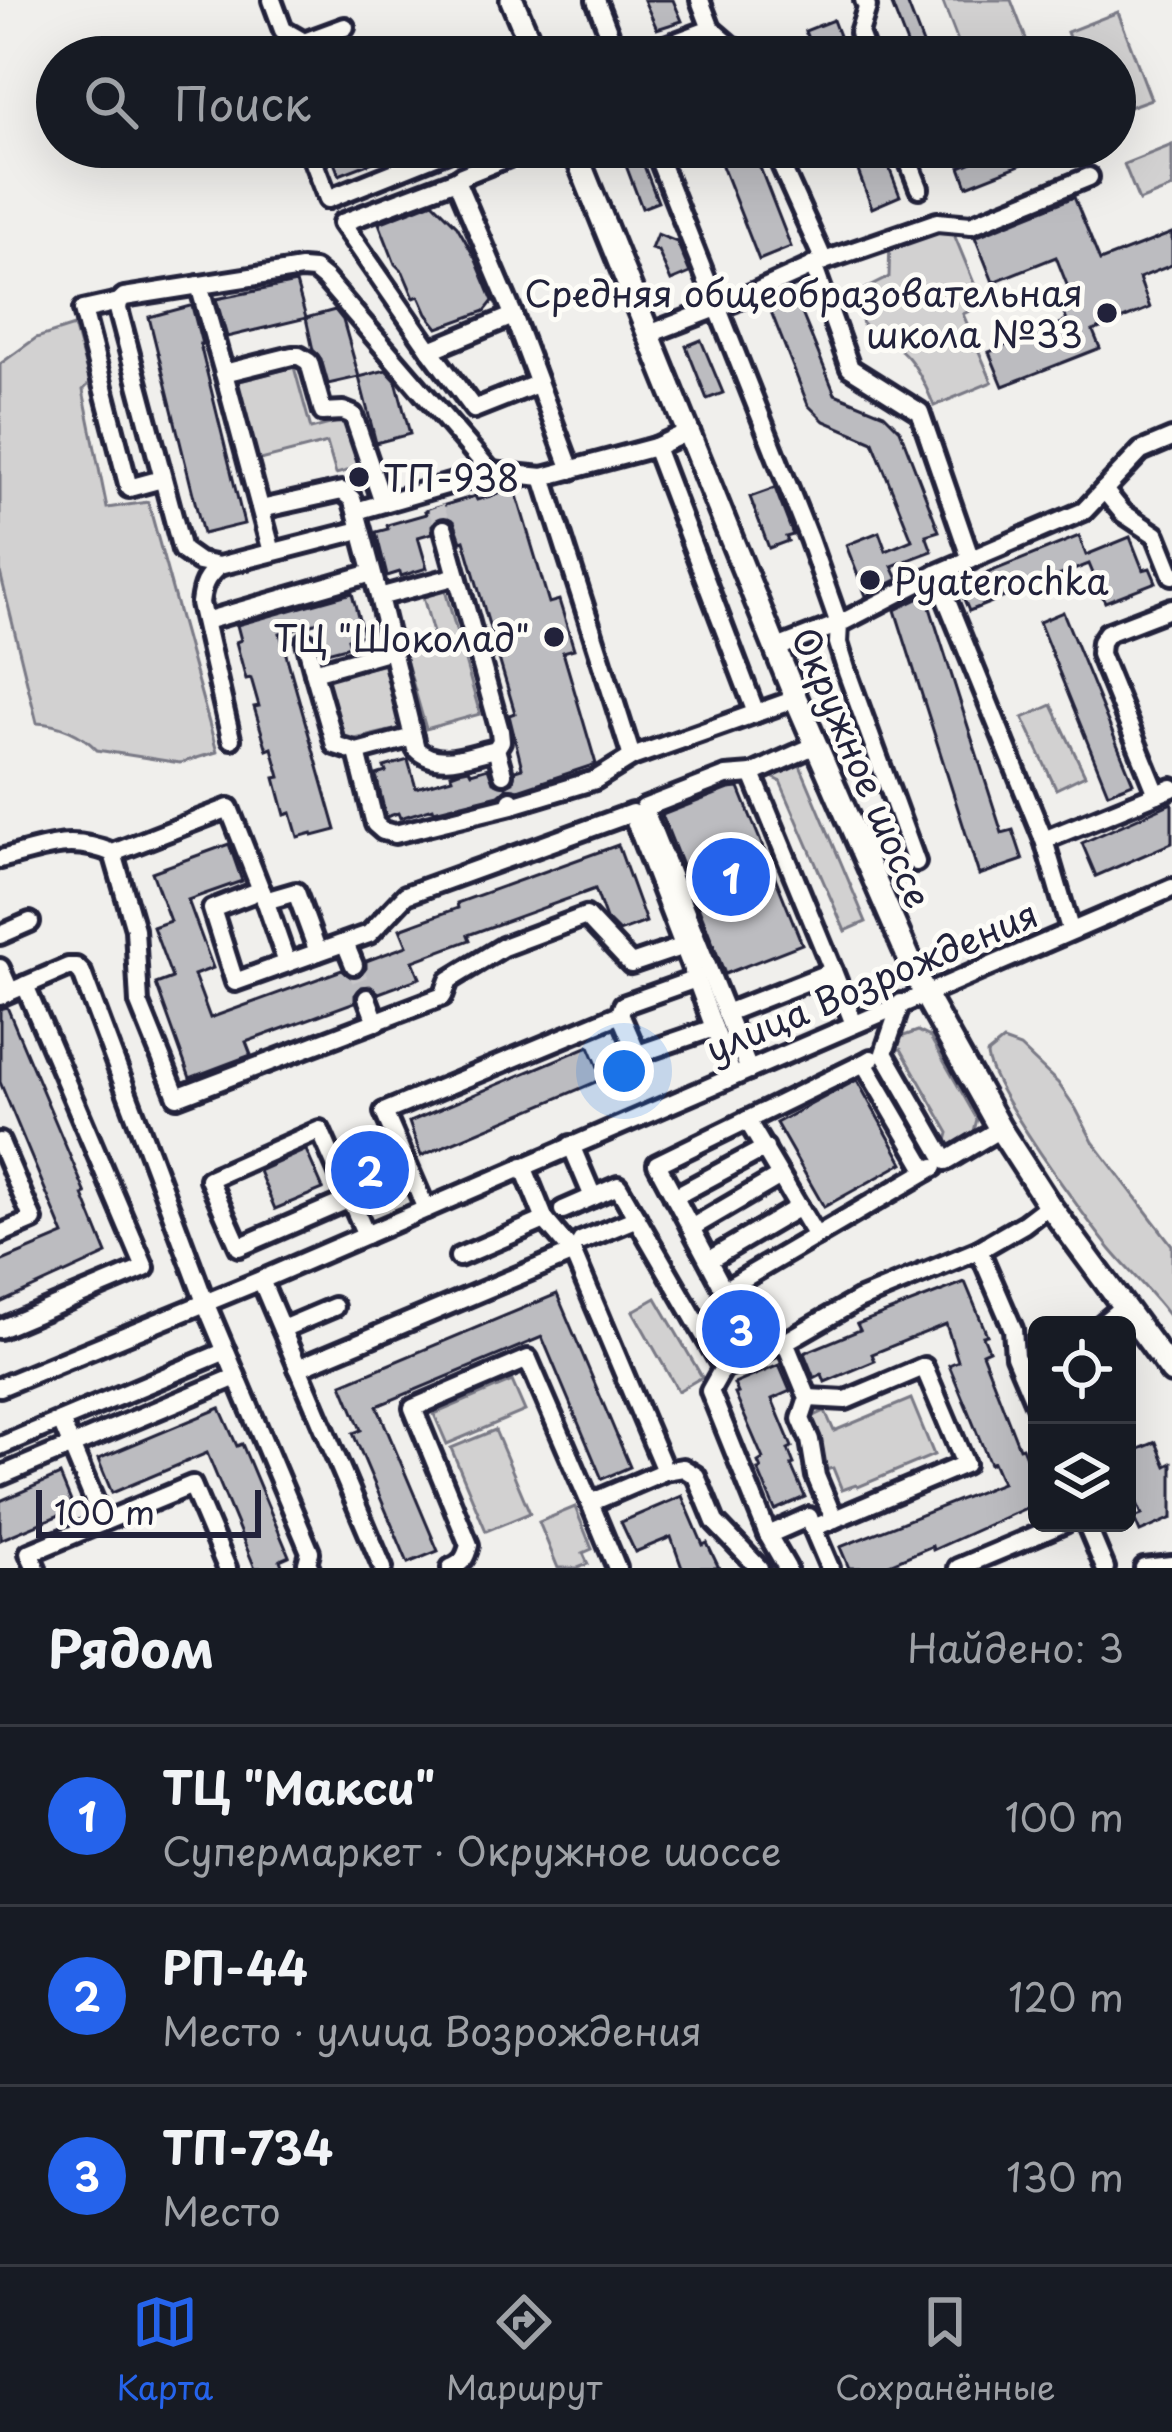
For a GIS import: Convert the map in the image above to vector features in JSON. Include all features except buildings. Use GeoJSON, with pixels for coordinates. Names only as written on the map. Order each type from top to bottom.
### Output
{"type":"FeatureCollection","features":[{"type":"Feature","properties":{"kind":"main road"},"geometry":{"type":"LineString","coordinates":[[512,0],[527,36]]}},
{"type":"Feature","properties":{"kind":"main road","name":"Окружное шоссе"},"geometry":{"type":"LineString","coordinates":[[582,168],[796,699],[924,993],[1000,1129],[1049,1205],[1172,1372]]}},
{"type":"Feature","properties":{"kind":"street"},"geometry":{"type":"LineString","coordinates":[[272,0],[283,30],[294,36]]}},
{"type":"Feature","properties":{"kind":"street"},"geometry":{"type":"LineString","coordinates":[[596,0],[610,36]]}},
{"type":"Feature","properties":{"kind":"street"},"geometry":{"type":"LineString","coordinates":[[700,0],[711,29],[719,36]]}},
{"type":"Feature","properties":{"kind":"street"},"geometry":{"type":"LineString","coordinates":[[860,36],[867,8],[864,0]]}},
{"type":"Feature","properties":{"kind":"street"},"geometry":{"type":"LineString","coordinates":[[320,36],[345,27]]}},
{"type":"Feature","properties":{"kind":"street"},"geometry":{"type":"LineString","coordinates":[[692,36],[711,29]]}},
{"type":"Feature","properties":{"kind":"street"},"geometry":{"type":"LineString","coordinates":[[316,168],[328,199],[395,168]]}},
{"type":"Feature","properties":{"kind":"street"},"geometry":{"type":"LineString","coordinates":[[482,168],[342,223],[474,409],[537,384]]}},
{"type":"Feature","properties":{"kind":"street"},"geometry":{"type":"LineString","coordinates":[[662,168],[809,539],[839,624],[838,644],[847,672],[916,862]]}},
{"type":"Feature","properties":{"kind":"street"},"geometry":{"type":"LineString","coordinates":[[781,168],[819,263],[850,368],[920,412],[971,560]]}},
{"type":"Feature","properties":{"kind":"street"},"geometry":{"type":"LineString","coordinates":[[911,168],[919,188]]}},
{"type":"Feature","properties":{"kind":"street"},"geometry":{"type":"LineString","coordinates":[[649,334],[819,263],[937,222],[971,225],[1089,177]]}},
{"type":"Feature","properties":{"kind":"street"},"geometry":{"type":"LineString","coordinates":[[456,181],[571,470]]}},
{"type":"Feature","properties":{"kind":"street"},"geometry":{"type":"LineString","coordinates":[[162,479],[129,488],[83,310],[124,297],[301,269],[314,270],[326,279],[491,472]]}},
{"type":"Feature","properties":{"kind":"street"},"geometry":{"type":"LineString","coordinates":[[199,285],[272,552]]}},
{"type":"Feature","properties":{"kind":"street"},"geometry":{"type":"LineString","coordinates":[[119,302],[182,550],[199,562],[219,566]]}},
{"type":"Feature","properties":{"kind":"street"},"geometry":{"type":"LineString","coordinates":[[430,350],[513,316]]}},
{"type":"Feature","properties":{"kind":"street"},"geometry":{"type":"LineString","coordinates":[[224,373],[292,356],[309,362],[323,412],[343,411],[353,416],[383,503]]}},
{"type":"Feature","properties":{"kind":"street"},"geometry":{"type":"LineString","coordinates":[[231,739],[200,603],[208,574],[219,566],[358,520],[383,503],[434,498],[491,472],[543,477],[656,447],[690,431]]}},
{"type":"Feature","properties":{"kind":"street"},"geometry":{"type":"LineString","coordinates":[[777,648],[1084,511],[1141,451],[1172,438]]}},
{"type":"Feature","properties":{"kind":"street"},"geometry":{"type":"LineString","coordinates":[[656,447],[756,713]]}},
{"type":"Feature","properties":{"kind":"street"},"geometry":{"type":"LineString","coordinates":[[543,477],[632,757]]}},
{"type":"Feature","properties":{"kind":"street"},"geometry":{"type":"LineString","coordinates":[[1104,490],[1123,513],[1156,535],[1172,575]]}},
{"type":"Feature","properties":{"kind":"street"},"geometry":{"type":"LineString","coordinates":[[261,509],[342,491],[352,499],[416,749],[438,761],[496,749]]}},
{"type":"Feature","properties":{"kind":"street"},"geometry":{"type":"LineString","coordinates":[[444,530],[500,731],[496,749],[503,774]]}},
{"type":"Feature","properties":{"kind":"street"},"geometry":{"type":"LineString","coordinates":[[205,621],[372,573]]}},
{"type":"Feature","properties":{"kind":"street"},"geometry":{"type":"LineString","coordinates":[[935,574],[1044,840],[1070,929]]}},
{"type":"Feature","properties":{"kind":"street"},"geometry":{"type":"LineString","coordinates":[[379,597],[458,576]]}},
{"type":"Feature","properties":{"kind":"street"},"geometry":{"type":"LineString","coordinates":[[1044,840],[1164,791],[1100,654],[1107,632],[1172,608]]}},
{"type":"Feature","properties":{"kind":"street"},"geometry":{"type":"LineString","coordinates":[[306,642],[335,745],[356,752],[412,737]]}},
{"type":"Feature","properties":{"kind":"street"},"geometry":{"type":"LineString","coordinates":[[314,672],[391,650]]}},
{"type":"Feature","properties":{"kind":"street"},"geometry":{"type":"LineString","coordinates":[[356,752],[375,824],[395,834],[595,780],[632,757],[796,699]]}},
{"type":"Feature","properties":{"kind":"street"},"geometry":{"type":"LineString","coordinates":[[741,1073],[644,808],[726,776],[752,774],[816,745]]}},
{"type":"Feature","properties":{"kind":"street"},"geometry":{"type":"LineString","coordinates":[[752,774],[854,1024]]}},
{"type":"Feature","properties":{"kind":"street"},"geometry":{"type":"LineString","coordinates":[[0,859],[68,842],[90,844],[113,854],[229,808],[287,963]]}},
{"type":"Feature","properties":{"kind":"street"},"geometry":{"type":"LineString","coordinates":[[319,952],[296,892],[212,909],[235,982],[345,943],[369,934],[406,895],[632,813],[696,979],[720,1021]]}},
{"type":"Feature","properties":{"kind":"street"},"geometry":{"type":"LineString","coordinates":[[113,854],[135,929],[139,1003],[177,1097],[443,996],[449,980],[502,947],[586,916],[631,964],[643,997]]}},
{"type":"Feature","properties":{"kind":"street","name":"улица Возрождения"},"geometry":{"type":"LineString","coordinates":[[0,1387],[261,1280],[1172,888]]}},
{"type":"Feature","properties":{"kind":"street"},"geometry":{"type":"LineString","coordinates":[[0,935],[30,922]]}},
{"type":"Feature","properties":{"kind":"street"},"geometry":{"type":"LineString","coordinates":[[345,943],[355,965]]}},
{"type":"Feature","properties":{"kind":"street"},"geometry":{"type":"LineString","coordinates":[[631,964],[685,946]]}},
{"type":"Feature","properties":{"kind":"street"},"geometry":{"type":"LineString","coordinates":[[12,991],[68,967],[82,973],[205,1302],[310,1552],[310,1568]]}},
{"type":"Feature","properties":{"kind":"street"},"geometry":{"type":"LineString","coordinates":[[0,968],[145,1268],[0,1329]]}},
{"type":"Feature","properties":{"kind":"street"},"geometry":{"type":"LineString","coordinates":[[696,979],[623,1005],[620,1014],[635,1049],[641,1053],[833,970]]}},
{"type":"Feature","properties":{"kind":"street"},"geometry":{"type":"LineString","coordinates":[[367,998],[376,1022]]}},
{"type":"Feature","properties":{"kind":"street"},"geometry":{"type":"LineString","coordinates":[[901,1003],[884,1053],[657,1164],[724,1290],[1000,1129]]}},
{"type":"Feature","properties":{"kind":"street"},"geometry":{"type":"LineString","coordinates":[[426,1208],[384,1112],[620,1014]]}},
{"type":"Feature","properties":{"kind":"street"},"geometry":{"type":"LineString","coordinates":[[884,1053],[946,1161]]}},
{"type":"Feature","properties":{"kind":"street"},"geometry":{"type":"LineString","coordinates":[[864,1063],[927,1171]]}},
{"type":"Feature","properties":{"kind":"street"},"geometry":{"type":"LineString","coordinates":[[748,1120],[816,1236]]}},
{"type":"Feature","properties":{"kind":"street"},"geometry":{"type":"LineString","coordinates":[[350,1199],[239,1247],[209,1179],[320,1130],[366,1235]]}},
{"type":"Feature","properties":{"kind":"street"},"geometry":{"type":"LineString","coordinates":[[0,1142],[33,1220],[0,1234]]}},
{"type":"Feature","properties":{"kind":"street"},"geometry":{"type":"LineString","coordinates":[[572,1145],[593,1197]]}},
{"type":"Feature","properties":{"kind":"street"},"geometry":{"type":"LineString","coordinates":[[674,1197],[765,1148]]}},
{"type":"Feature","properties":{"kind":"street"},"geometry":{"type":"LineString","coordinates":[[523,1166],[545,1220],[577,1247],[665,1472]]}},
{"type":"Feature","properties":{"kind":"street"},"geometry":{"type":"LineString","coordinates":[[691,1228],[780,1176]]}},
{"type":"Feature","properties":{"kind":"street"},"geometry":{"type":"LineString","coordinates":[[563,1210],[619,1186],[722,1368]]}},
{"type":"Feature","properties":{"kind":"street"},"geometry":{"type":"LineString","coordinates":[[787,1568],[768,1535],[710,1391],[722,1368],[784,1342],[858,1300],[979,1250],[1049,1205]]}},
{"type":"Feature","properties":{"kind":"street"},"geometry":{"type":"LineString","coordinates":[[709,1260],[799,1207]]}},
{"type":"Feature","properties":{"kind":"street"},"geometry":{"type":"LineString","coordinates":[[298,1368],[637,1217]]}},
{"type":"Feature","properties":{"kind":"street"},"geometry":{"type":"LineString","coordinates":[[459,1257],[545,1220]]}},
{"type":"Feature","properties":{"kind":"street"},"geometry":{"type":"LineString","coordinates":[[979,1250],[1013,1329],[1015,1356],[1028,1387]]}},
{"type":"Feature","properties":{"kind":"street"},"geometry":{"type":"LineString","coordinates":[[261,1280],[383,1568]]}},
{"type":"Feature","properties":{"kind":"street"},"geometry":{"type":"LineString","coordinates":[[282,1329],[334,1307]]}},
{"type":"Feature","properties":{"kind":"street"},"geometry":{"type":"LineString","coordinates":[[1112,1316],[1123,1307]]}},
{"type":"Feature","properties":{"kind":"street"},"geometry":{"type":"LineString","coordinates":[[784,1342],[808,1398],[801,1419],[816,1476],[834,1519]]}},
{"type":"Feature","properties":{"kind":"street"},"geometry":{"type":"LineString","coordinates":[[0,1446],[226,1352]]}},
{"type":"Feature","properties":{"kind":"street"},"geometry":{"type":"LineString","coordinates":[[451,1568],[466,1556],[469,1545],[413,1408],[528,1359],[617,1568]]}},
{"type":"Feature","properties":{"kind":"street"},"geometry":{"type":"LineString","coordinates":[[808,1398],[846,1400],[924,1367],[965,1464],[813,1528]]}},
{"type":"Feature","properties":{"kind":"street"},"geometry":{"type":"LineString","coordinates":[[0,1476],[236,1377]]}},
{"type":"Feature","properties":{"kind":"street"},"geometry":{"type":"LineString","coordinates":[[61,1420],[104,1522]]}},
{"type":"Feature","properties":{"kind":"street"},"geometry":{"type":"LineString","coordinates":[[590,1504],[683,1468],[696,1476],[715,1522],[758,1568]]}},
{"type":"Feature","properties":{"kind":"street"},"geometry":{"type":"LineString","coordinates":[[36,1568],[29,1553],[192,1485],[227,1568]]}},
{"type":"Feature","properties":{"kind":"street"},"geometry":{"type":"LineString","coordinates":[[768,1535],[809,1517],[830,1568]]}},
{"type":"Feature","properties":{"kind":"street"},"geometry":{"type":"LineString","coordinates":[[958,1568],[1044,1532]]}},
{"type":"Feature","properties":{"kind":"street"},"geometry":{"type":"LineString","coordinates":[[1090,1532],[1105,1568]]}},
{"type":"Feature","properties":{"kind":"street"},"geometry":{"type":"LineString","coordinates":[[1144,1568],[1172,1565]]}},
{"type":"Feature","properties":{"kind":"shaded area"},"geometry":{"type":"Polygon","coordinates":[[[942,0],[1011,0],[1025,36],[956,36],[942,0]]]}},
{"type":"Feature","properties":{"kind":"shaded area"},"geometry":{"type":"Polygon","coordinates":[[[1118,12],[1127,36],[1068,36],[1067,32],[1118,12]]]}},
{"type":"Feature","properties":{"kind":"shaded area"},"geometry":{"type":"Polygon","coordinates":[[[1136,59],[1151,99],[1136,104],[1136,59]]]}},
{"type":"Feature","properties":{"kind":"shaded area"},"geometry":{"type":"Polygon","coordinates":[[[1172,145],[1172,188],[1139,201],[1126,168],[1136,168],[1136,159],[1172,145]]]}},
{"type":"Feature","properties":{"kind":"shaded area"},"geometry":{"type":"Polygon","coordinates":[[[951,227],[983,305],[963,314],[992,382],[934,406],[908,357],[863,325],[857,293],[889,277],[890,238],[951,227]]]}},
{"type":"Feature","properties":{"kind":"shaded area"},"geometry":{"type":"Polygon","coordinates":[[[74,326],[90,383],[83,390],[107,508],[148,502],[217,752],[180,763],[97,750],[70,731],[37,723],[0,572],[0,364],[36,338],[74,326]]]}},
{"type":"Feature","properties":{"kind":"shaded area"},"geometry":{"type":"Polygon","coordinates":[[[294,367],[311,429],[349,419],[362,467],[336,474],[327,443],[257,461],[236,382],[294,367]]]}},
{"type":"Feature","properties":{"kind":"shaded area"},"geometry":{"type":"Polygon","coordinates":[[[445,590],[480,714],[426,729],[401,642],[433,633],[423,597],[445,590]]]}},
{"type":"Feature","properties":{"kind":"shaded area"},"geometry":{"type":"Polygon","coordinates":[[[386,664],[402,728],[338,743],[322,679],[386,664]]]}},
{"type":"Feature","properties":{"kind":"shaded area"},"geometry":{"type":"Polygon","coordinates":[[[1052,705],[1085,775],[1056,789],[1023,718],[1052,705]]]}},
{"type":"Feature","properties":{"kind":"shaded area"},"geometry":{"type":"Polygon","coordinates":[[[799,763],[866,922],[845,931],[780,781],[770,776],[772,770],[799,763]]]}},
{"type":"Feature","properties":{"kind":"shaded area"},"geometry":{"type":"Polygon","coordinates":[[[918,1031],[930,1037],[977,1119],[973,1135],[957,1145],[946,1145],[949,1133],[901,1049],[892,1050],[898,1038],[918,1031]]]}},
{"type":"Feature","properties":{"kind":"shaded area"},"geometry":{"type":"Polygon","coordinates":[[[1003,1041],[1020,1047],[1058,1083],[1093,1142],[1172,1245],[1172,1320],[1099,1234],[1020,1122],[987,1054],[1003,1041]]]}},
{"type":"Feature","properties":{"kind":"shaded area"},"geometry":{"type":"Polygon","coordinates":[[[656,1298],[702,1377],[678,1391],[633,1311],[656,1298]]]}},
{"type":"Feature","properties":{"kind":"shaded area"},"geometry":{"type":"Polygon","coordinates":[[[512,1381],[525,1411],[447,1444],[434,1414],[512,1381]]]}},
{"type":"Feature","properties":{"kind":"shaded area"},"geometry":{"type":"Polygon","coordinates":[[[911,1399],[934,1455],[842,1490],[833,1468],[825,1470],[823,1450],[810,1418],[825,1411],[834,1431],[911,1399]]]}},
{"type":"Feature","properties":{"kind":"shaded area"},"geometry":{"type":"Polygon","coordinates":[[[495,1430],[530,1513],[486,1531],[451,1448],[495,1430]]]}},
{"type":"Feature","properties":{"kind":"shaded area"},"geometry":{"type":"Polygon","coordinates":[[[575,1507],[592,1549],[583,1553],[588,1564],[558,1568],[539,1522],[575,1507]]]}},
{"type":"Feature","properties":{"kind":"tunnel"},"geometry":{"type":"LineString","coordinates":[[436,507],[444,529]]}},
{"type":"Feature","properties":{"kind":"tunnel"},"geometry":{"type":"LineString","coordinates":[[354,965],[367,998]]}},
{"type":"Feature","properties":{"kind":"place","name":"Средняя общеобразовательная школа №33"},"geometry":{"type":"Point","coordinates":[1107,313]}},
{"type":"Feature","properties":{"kind":"place","name":"ТП-938"},"geometry":{"type":"Point","coordinates":[359,477]}},
{"type":"Feature","properties":{"kind":"place","name":"Pyaterochka"},"geometry":{"type":"Point","coordinates":[870,580]}},
{"type":"Feature","properties":{"kind":"place","name":"ТЦ \"Шоколад\""},"geometry":{"type":"Point","coordinates":[554,637]}},
{"type":"Feature","properties":{"kind":"place","name":"ТЦ \"Макси\""},"geometry":{"type":"Point","coordinates":[731,877]}},
{"type":"Feature","properties":{"kind":"place","name":"РП-44"},"geometry":{"type":"Point","coordinates":[370,1170]}},
{"type":"Feature","properties":{"kind":"place","name":"ТП-734"},"geometry":{"type":"Point","coordinates":[741,1329]}}]}
